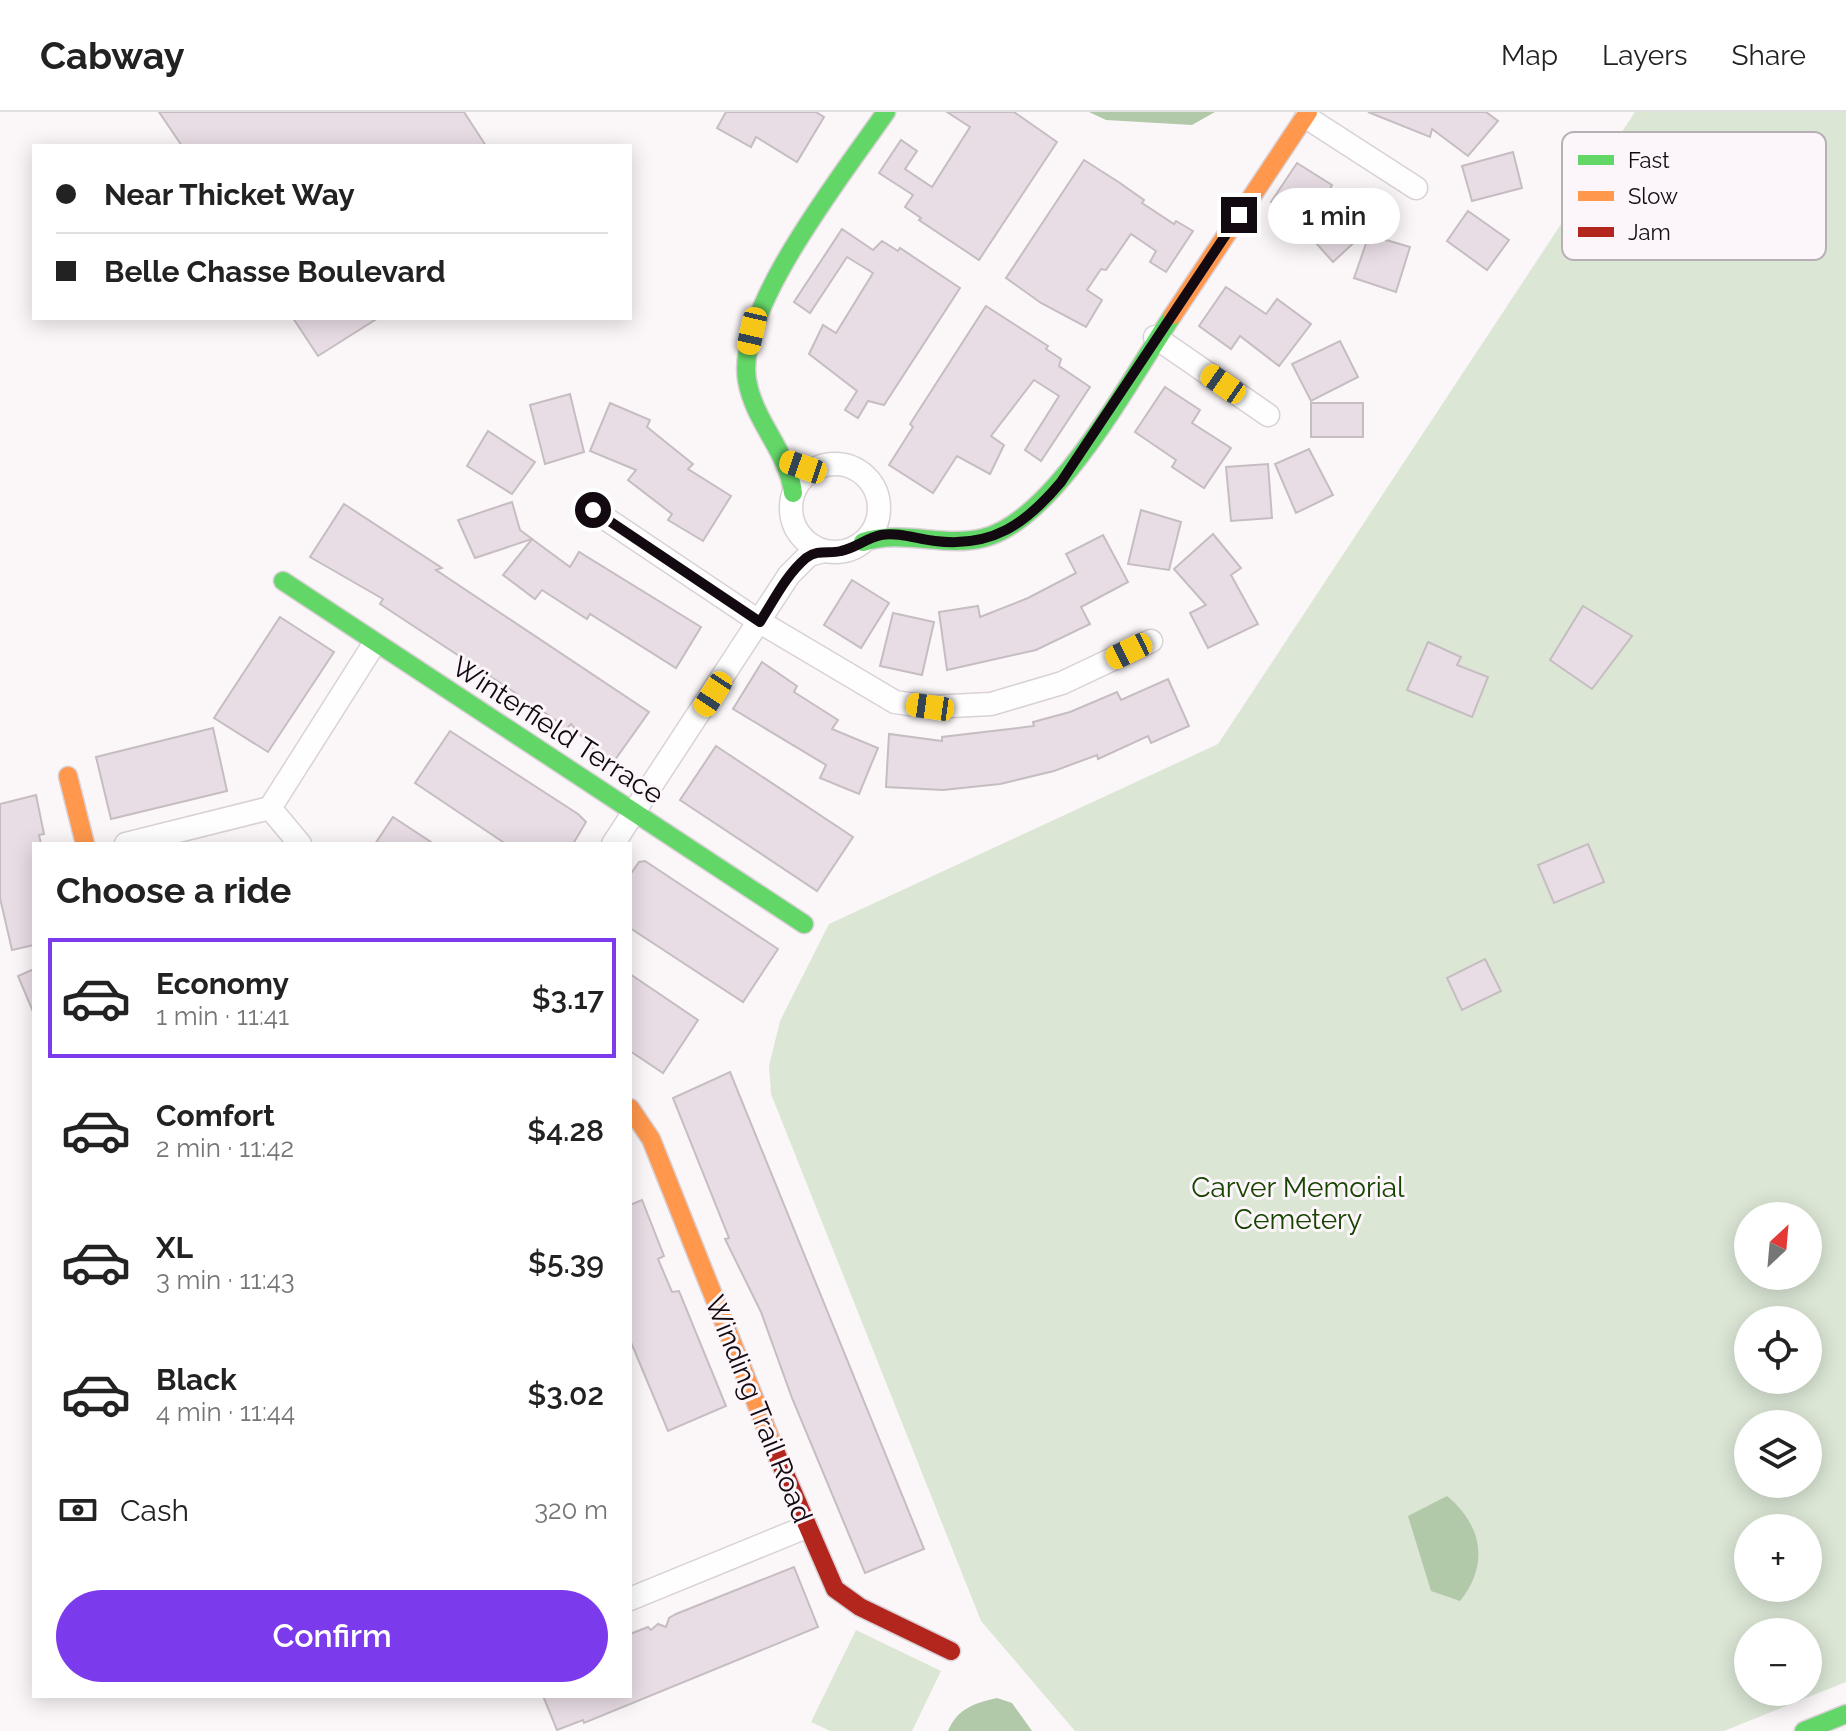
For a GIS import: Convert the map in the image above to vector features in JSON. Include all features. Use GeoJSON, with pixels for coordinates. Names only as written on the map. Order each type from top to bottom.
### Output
{"type":"FeatureCollection","features":[{"type":"Feature","properties":{"kind":"street"},"geometry":{"type":"LineString","coordinates":[[824,551],[811,545],[798,531],[791,514],[791,470],[768,436],[752,399],[746,376],[752,331],[770,289],[886,112]]}},
{"type":"Feature","properties":{"kind":"street"},"geometry":{"type":"LineString","coordinates":[[789,575],[809,555],[824,551],[837,552],[897,534],[935,541],[970,541],[994,535],[1031,516],[1061,482],[1155,337],[1307,114],[1416,188]]}},
{"type":"Feature","properties":{"kind":"street"},"geometry":{"type":"LineString","coordinates":[[1155,337],[1268,415]]}},
{"type":"Feature","properties":{"kind":"street"},"geometry":{"type":"LineString","coordinates":[[785,461],[817,468]]}},
{"type":"Feature","properties":{"kind":"street"},"geometry":{"type":"LineString","coordinates":[[793,493],[803,476],[817,468],[836,463],[855,468],[876,491],[880,510],[897,534]]}},
{"type":"Feature","properties":{"kind":"street"},"geometry":{"type":"LineString","coordinates":[[593,510],[760,622],[872,692],[895,702],[930,707],[991,704],[1062,683],[1151,641]]}},
{"type":"Feature","properties":{"kind":"street"},"geometry":{"type":"LineString","coordinates":[[863,542],[873,531],[880,510]]}},
{"type":"Feature","properties":{"kind":"street"},"geometry":{"type":"LineString","coordinates":[[614,842],[789,575],[796,555],[798,531]]}},
{"type":"Feature","properties":{"kind":"street","name":"Winterfield Terrace"},"geometry":{"type":"LineString","coordinates":[[283,581],[374,644],[804,924]]}},
{"type":"Feature","properties":{"kind":"street"},"geometry":{"type":"LineString","coordinates":[[134,842],[270,808],[374,644]]}},
{"type":"Feature","properties":{"kind":"street"},"geometry":{"type":"LineString","coordinates":[[68,776],[84,842]]}},
{"type":"Feature","properties":{"kind":"street"},"geometry":{"type":"LineString","coordinates":[[270,808],[298,842]]}},
{"type":"Feature","properties":{"kind":"street","name":"Winding Trail Road"},"geometry":{"type":"LineString","coordinates":[[632,1111],[651,1139],[806,1527],[835,1589],[860,1607],[951,1651]]}},
{"type":"Feature","properties":{"kind":"street"},"geometry":{"type":"LineString","coordinates":[[632,1598],[806,1527]]}},
{"type":"Feature","properties":{"kind":"street"},"geometry":{"type":"LineString","coordinates":[[1804,1731],[1846,1714]]}},
{"type":"Feature","properties":{"kind":"green space","name":"Carver Memorial Cemetery"},"geometry":{"type":"Polygon","coordinates":[[[1635,112],[1846,112],[1846,1682],[1822,1692],[1822,1618],[1734,1618],[1734,1706],[1786,1706],[1724,1731],[1075,1731],[981,1621],[771,1094],[769,1066],[780,1021],[829,924],[1218,744],[1562,223],[1562,260],[1826,260],[1826,132],[1622,132],[1635,112]]]}},
{"type":"Feature","properties":{"kind":"green space"},"geometry":{"type":"Polygon","coordinates":[[[856,1630],[941,1671],[912,1731],[830,1731],[811,1722],[856,1630]]]}},
{"type":"Feature","properties":{"kind":"shaded area"},"geometry":{"type":"Polygon","coordinates":[[[1089,112],[1215,112],[1192,125],[1106,120],[1089,112]]]}},
{"type":"Feature","properties":{"kind":"shaded area"},"geometry":{"type":"Polygon","coordinates":[[[1447,1496],[1468,1520],[1478,1546],[1475,1574],[1460,1601],[1431,1591],[1408,1516],[1447,1496]]]}},
{"type":"Feature","properties":{"kind":"shaded area"},"geometry":{"type":"Polygon","coordinates":[[[997,1698],[1012,1703],[1032,1731],[948,1731],[956,1717],[967,1708],[997,1698]]]}},
{"type":"Feature","properties":{"kind":"building"},"geometry":{"type":"Polygon","coordinates":[[[159,112],[464,112],[485,144],[181,144],[159,112]]]}},
{"type":"Feature","properties":{"kind":"building"},"geometry":{"type":"Polygon","coordinates":[[[726,112],[816,112],[824,117],[797,162],[756,137],[751,147],[717,128],[726,112]]]}},
{"type":"Feature","properties":{"kind":"building"},"geometry":{"type":"Polygon","coordinates":[[[947,112],[1014,112],[1057,142],[979,260],[919,220],[921,218],[905,207],[913,195],[879,173],[901,140],[917,151],[905,169],[932,187],[970,127],[947,112]]]}},
{"type":"Feature","properties":{"kind":"building"},"geometry":{"type":"Polygon","coordinates":[[[1368,112],[1486,112],[1498,121],[1468,156],[1432,129],[1430,137],[1368,112]]]}},
{"type":"Feature","properties":{"kind":"building"},"geometry":{"type":"Polygon","coordinates":[[[1513,152],[1522,188],[1472,201],[1462,166],[1513,152]]]}},
{"type":"Feature","properties":{"kind":"building"},"geometry":{"type":"Polygon","coordinates":[[[1084,160],[1174,224],[1176,221],[1193,231],[1166,272],[1150,262],[1156,251],[1131,234],[1106,270],[1101,269],[1087,290],[1102,300],[1086,327],[1041,303],[1006,278],[1084,160]]]}},
{"type":"Feature","properties":{"kind":"building"},"geometry":{"type":"Polygon","coordinates":[[[1297,163],[1332,185],[1330,189],[1372,226],[1333,262],[1307,233],[1313,227],[1271,202],[1297,163]]]}},
{"type":"Feature","properties":{"kind":"building"},"geometry":{"type":"Polygon","coordinates":[[[1468,211],[1509,240],[1487,270],[1447,241],[1468,211]]]}},
{"type":"Feature","properties":{"kind":"building"},"geometry":{"type":"Polygon","coordinates":[[[842,229],[873,250],[882,241],[898,251],[900,248],[960,288],[884,405],[868,401],[858,418],[845,410],[857,391],[809,354],[823,325],[836,333],[873,273],[847,257],[810,313],[794,302],[842,229]]]}},
{"type":"Feature","properties":{"kind":"building"},"geometry":{"type":"Polygon","coordinates":[[[1369,235],[1410,247],[1396,292],[1354,278],[1369,235]]]}},
{"type":"Feature","properties":{"kind":"building"},"geometry":{"type":"Polygon","coordinates":[[[1226,287],[1266,314],[1277,299],[1311,324],[1279,366],[1240,336],[1231,349],[1199,326],[1226,287]]]}},
{"type":"Feature","properties":{"kind":"building"},"geometry":{"type":"Polygon","coordinates":[[[986,306],[1048,346],[1046,349],[1061,359],[1059,366],[1090,387],[1041,461],[1025,450],[1059,396],[1034,380],[991,436],[1004,445],[990,474],[957,456],[933,493],[889,465],[913,427],[910,424],[986,306]]]}},
{"type":"Feature","properties":{"kind":"building"},"geometry":{"type":"Polygon","coordinates":[[[294,320],[375,320],[318,356],[294,320]]]}},
{"type":"Feature","properties":{"kind":"building"},"geometry":{"type":"Polygon","coordinates":[[[1340,341],[1358,377],[1311,401],[1292,364],[1340,341]]]}},
{"type":"Feature","properties":{"kind":"building"},"geometry":{"type":"Polygon","coordinates":[[[1165,387],[1200,410],[1192,423],[1231,448],[1204,488],[1172,467],[1176,460],[1135,432],[1165,387]]]}},
{"type":"Feature","properties":{"kind":"building"},"geometry":{"type":"Polygon","coordinates":[[[570,394],[584,452],[545,464],[530,405],[570,394]]]}},
{"type":"Feature","properties":{"kind":"building"},"geometry":{"type":"Polygon","coordinates":[[[610,403],[650,420],[647,427],[693,464],[688,469],[731,496],[703,541],[668,520],[672,514],[628,480],[636,470],[590,451],[610,403]]]}},
{"type":"Feature","properties":{"kind":"building"},"geometry":{"type":"Polygon","coordinates":[[[1311,403],[1363,403],[1363,437],[1311,437],[1311,403]]]}},
{"type":"Feature","properties":{"kind":"building"},"geometry":{"type":"Polygon","coordinates":[[[488,431],[535,462],[512,494],[467,466],[488,431]]]}},
{"type":"Feature","properties":{"kind":"building"},"geometry":{"type":"Polygon","coordinates":[[[1309,449],[1333,495],[1296,513],[1275,464],[1309,449]]]}},
{"type":"Feature","properties":{"kind":"building"},"geometry":{"type":"Polygon","coordinates":[[[1268,464],[1272,518],[1231,521],[1226,467],[1268,464]]]}},
{"type":"Feature","properties":{"kind":"building"},"geometry":{"type":"Polygon","coordinates":[[[512,502],[520,530],[532,539],[475,558],[458,520],[512,502]]]}},
{"type":"Feature","properties":{"kind":"building"},"geometry":{"type":"Polygon","coordinates":[[[344,504],[442,568],[436,570],[649,712],[612,764],[596,753],[571,724],[557,739],[551,735],[557,721],[535,706],[532,711],[514,699],[517,694],[380,604],[383,599],[310,557],[344,504]]]}},
{"type":"Feature","properties":{"kind":"building"},"geometry":{"type":"Polygon","coordinates":[[[1141,510],[1181,522],[1169,570],[1128,564],[1141,510]]]}},
{"type":"Feature","properties":{"kind":"building"},"geometry":{"type":"Polygon","coordinates":[[[1213,534],[1241,568],[1231,575],[1258,624],[1208,648],[1190,613],[1206,605],[1174,569],[1213,534]]]}},
{"type":"Feature","properties":{"kind":"building"},"geometry":{"type":"Polygon","coordinates":[[[1103,535],[1128,582],[1081,607],[1090,624],[1036,650],[947,670],[939,612],[978,606],[980,617],[1028,598],[1076,573],[1066,554],[1103,535]]]}},
{"type":"Feature","properties":{"kind":"building"},"geometry":{"type":"Polygon","coordinates":[[[532,539],[570,567],[579,552],[701,627],[676,668],[590,614],[587,619],[542,590],[535,599],[503,575],[532,539]]]}},
{"type":"Feature","properties":{"kind":"building"},"geometry":{"type":"Polygon","coordinates":[[[852,580],[889,603],[861,648],[824,625],[852,580]]]}},
{"type":"Feature","properties":{"kind":"building"},"geometry":{"type":"Polygon","coordinates":[[[1583,606],[1632,636],[1592,689],[1550,660],[1583,606]]]}},
{"type":"Feature","properties":{"kind":"building"},"geometry":{"type":"Polygon","coordinates":[[[893,613],[934,622],[922,675],[880,666],[893,613]]]}},
{"type":"Feature","properties":{"kind":"building"},"geometry":{"type":"Polygon","coordinates":[[[280,617],[334,652],[268,752],[214,718],[280,617]]]}},
{"type":"Feature","properties":{"kind":"building"},"geometry":{"type":"Polygon","coordinates":[[[1428,642],[1461,657],[1457,665],[1488,677],[1472,717],[1407,690],[1428,642]]]}},
{"type":"Feature","properties":{"kind":"building"},"geometry":{"type":"Polygon","coordinates":[[[762,662],[797,686],[794,692],[838,720],[832,729],[878,748],[859,794],[820,778],[826,765],[733,709],[762,662]]]}},
{"type":"Feature","properties":{"kind":"building"},"geometry":{"type":"Polygon","coordinates":[[[1168,679],[1189,726],[1151,743],[1148,736],[1098,759],[1097,755],[1054,771],[1000,784],[943,790],[886,787],[889,734],[942,741],[942,737],[1034,726],[1033,722],[1070,712],[1117,692],[1121,700],[1168,679]]]}},
{"type":"Feature","properties":{"kind":"building"},"geometry":{"type":"Polygon","coordinates":[[[213,728],[227,791],[111,819],[96,757],[213,728]]]}},
{"type":"Feature","properties":{"kind":"building"},"geometry":{"type":"Polygon","coordinates":[[[450,731],[586,822],[574,842],[503,842],[415,783],[450,731]]]}},
{"type":"Feature","properties":{"kind":"building"},"geometry":{"type":"Polygon","coordinates":[[[716,746],[853,837],[817,891],[680,800],[716,746]]]}},
{"type":"Feature","properties":{"kind":"building"},"geometry":{"type":"Polygon","coordinates":[[[36,795],[44,834],[39,835],[41,842],[32,842],[32,945],[12,950],[0,898],[0,804],[36,795]]]}},
{"type":"Feature","properties":{"kind":"building"},"geometry":{"type":"Polygon","coordinates":[[[393,817],[431,842],[376,842],[393,817]]]}},
{"type":"Feature","properties":{"kind":"building"},"geometry":{"type":"Polygon","coordinates":[[[1588,844],[1604,882],[1554,903],[1538,865],[1588,844]]]}},
{"type":"Feature","properties":{"kind":"building"},"geometry":{"type":"Polygon","coordinates":[[[645,861],[778,949],[743,1002],[632,929],[632,872],[639,862],[645,861]]]}},
{"type":"Feature","properties":{"kind":"building"},"geometry":{"type":"Polygon","coordinates":[[[1485,959],[1501,991],[1462,1010],[1447,978],[1485,959]]]}},
{"type":"Feature","properties":{"kind":"building"},"geometry":{"type":"Polygon","coordinates":[[[32,970],[32,1009],[18,976],[32,970]]]}},
{"type":"Feature","properties":{"kind":"building"},"geometry":{"type":"Polygon","coordinates":[[[632,975],[698,1020],[663,1073],[632,1052],[632,975]]]}},
{"type":"Feature","properties":{"kind":"building"},"geometry":{"type":"Polygon","coordinates":[[[730,1072],[924,1549],[865,1573],[792,1398],[761,1312],[725,1239],[729,1238],[673,1098],[730,1072]]]}},
{"type":"Feature","properties":{"kind":"building"},"geometry":{"type":"Polygon","coordinates":[[[642,1200],[664,1256],[658,1259],[672,1292],[679,1291],[726,1406],[668,1431],[632,1345],[632,1204],[642,1200]]]}},
{"type":"Feature","properties":{"kind":"building"},"geometry":{"type":"Polygon","coordinates":[[[794,1567],[818,1627],[584,1723],[583,1720],[557,1730],[544,1698],[632,1698],[632,1633],[648,1627],[651,1630],[658,1624],[666,1627],[669,1618],[794,1567]]]}},
{"type":"Feature","properties":{"kind":"traffic: fast"},"geometry":{"type":"LineString","coordinates":[[793,493],[785,464],[751,395],[747,380],[748,351],[758,317],[775,280],[821,204],[886,112]]}},
{"type":"Feature","properties":{"kind":"traffic: fast"},"geometry":{"type":"LineString","coordinates":[[863,542],[893,537],[968,541],[1010,526],[1037,505],[1090,443],[1173,315]]}},
{"type":"Feature","properties":{"kind":"traffic: fast"},"geometry":{"type":"LineString","coordinates":[[283,581],[804,924]]}},
{"type":"Feature","properties":{"kind":"traffic: fast"},"geometry":{"type":"LineString","coordinates":[[1804,1731],[1846,1714]]}},
{"type":"Feature","properties":{"kind":"traffic: slow"},"geometry":{"type":"LineString","coordinates":[[1173,315],[1308,112]]}},
{"type":"Feature","properties":{"kind":"traffic: slow"},"geometry":{"type":"LineString","coordinates":[[68,776],[84,842]]}},
{"type":"Feature","properties":{"kind":"traffic: slow"},"geometry":{"type":"LineString","coordinates":[[632,1111],[651,1139],[776,1453]]}},
{"type":"Feature","properties":{"kind":"traffic: jam"},"geometry":{"type":"LineString","coordinates":[[776,1453],[835,1589],[860,1607],[951,1651]]}},
{"type":"Feature","properties":{"kind":"route"},"geometry":{"type":"LineString","coordinates":[[593,510],[760,622],[789,575],[809,555],[855,547],[879,535],[897,534],[955,543],[994,535],[1017,525],[1031,516],[1061,482],[1239,215]]}}]}
